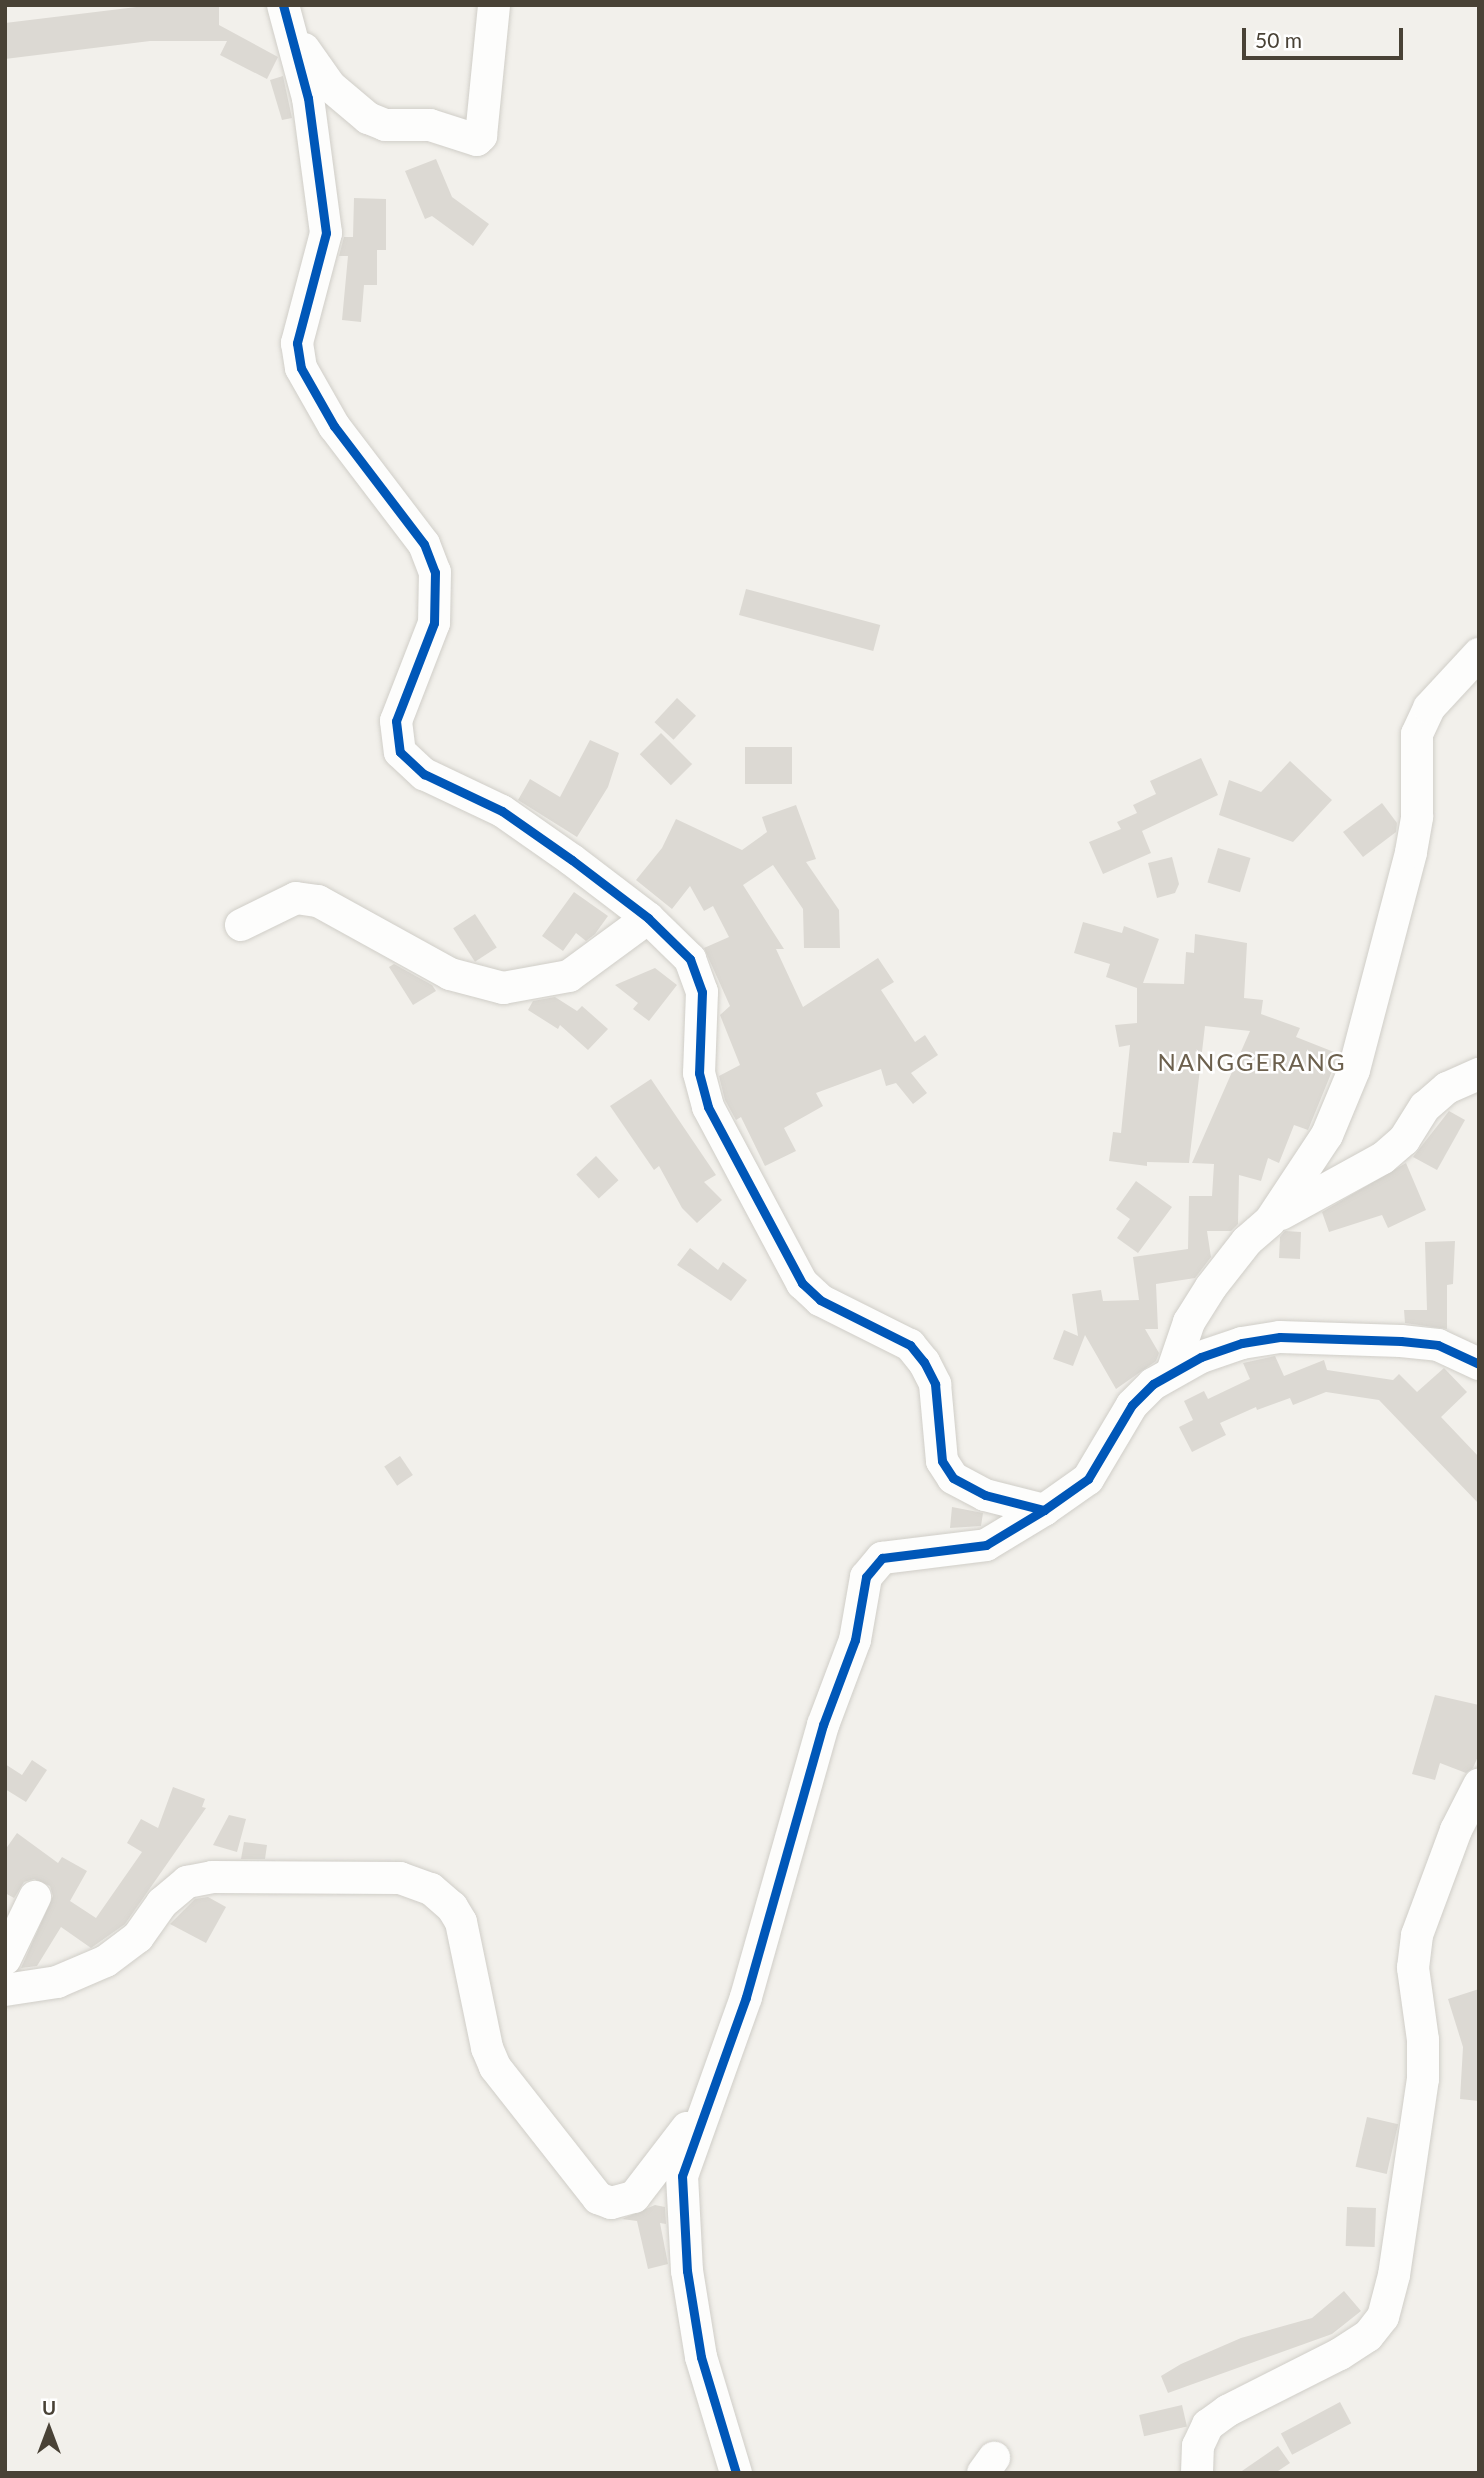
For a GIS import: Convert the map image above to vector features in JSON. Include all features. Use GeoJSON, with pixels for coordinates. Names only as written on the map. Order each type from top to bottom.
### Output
{"type":"FeatureCollection","features":[{"type":"Feature","properties":{"kind":"street"},"geometry":{"type":"LineString","coordinates":[[283,5],[295,36],[308,98],[326,233],[297,343],[301,368],[334,426],[424,544],[435,572],[434,623],[396,720],[400,752],[424,774],[502,811],[648,918],[690,959],[700,978],[701,1089],[802,1283],[820,1300],[910,1345],[924,1362],[935,1384],[942,1461],[953,1478],[985,1495],[1044,1510]]}},
{"type":"Feature","properties":{"kind":"street"},"geometry":{"type":"LineString","coordinates":[[295,36],[330,86],[368,118],[385,125],[430,125],[477,140],[481,136],[494,5]]}},
{"type":"Feature","properties":{"kind":"street"},"geometry":{"type":"LineString","coordinates":[[1270,1221],[1327,1135],[1354,1070],[1411,852],[1421,720],[1479,654]]}},
{"type":"Feature","properties":{"kind":"street"},"geometry":{"type":"LineString","coordinates":[[241,925],[296,898],[318,901],[450,974],[503,988],[569,976],[648,918]]}},
{"type":"Feature","properties":{"kind":"street"},"geometry":{"type":"LineString","coordinates":[[1172,1372],[1189,1322],[1211,1287],[1247,1241],[1270,1221],[1383,1158],[1404,1140],[1425,1107],[1447,1088],[1479,1074]]}},
{"type":"Feature","properties":{"kind":"street"},"geometry":{"type":"LineString","coordinates":[[736,2473],[701,2357],[682,2216],[682,2176],[706,2101],[746,1997],[822,1725],[855,1640],[872,1564],[882,1558],[986,1545],[1044,1510],[1088,1479],[1132,1405],[1172,1372],[1242,1343],[1280,1336],[1356,1337],[1438,1345],[1479,1364]]}},
{"type":"Feature","properties":{"kind":"street"},"geometry":{"type":"LineString","coordinates":[[1197,2473],[1198,2446],[1208,2425],[1349,2348],[1368,2336],[1383,2317],[1394,2275],[1423,2080],[1423,2040],[1413,1968],[1417,1935],[1456,1830],[1479,1785]]}},
{"type":"Feature","properties":{"kind":"street"},"geometry":{"type":"LineString","coordinates":[[5,1990],[57,1982],[106,1961],[138,1937],[162,1903],[187,1882],[212,1877],[400,1878],[431,1889],[452,1906],[461,1922],[487,2048],[495,2067],[598,2197],[619,2203],[641,2191],[706,2101]]}},
{"type":"Feature","properties":{"kind":"street"},"geometry":{"type":"LineString","coordinates":[[5,1959],[35,1897]]}},
{"type":"Feature","properties":{"kind":"building"},"geometry":{"type":"Polygon","coordinates":[[[153,5],[219,5],[219,25],[278,57],[267,79],[220,55],[227,41],[150,41],[5,59],[5,23],[153,5]]]}},
{"type":"Feature","properties":{"kind":"building"},"geometry":{"type":"Polygon","coordinates":[[[283,76],[292,118],[282,120],[270,80],[283,76]]]}},
{"type":"Feature","properties":{"kind":"building"},"geometry":{"type":"Polygon","coordinates":[[[436,159],[452,197],[489,224],[473,246],[432,216],[425,219],[405,171],[436,159]]]}},
{"type":"Feature","properties":{"kind":"building"},"geometry":{"type":"Polygon","coordinates":[[[354,198],[386,199],[386,250],[377,250],[377,285],[364,285],[361,322],[342,320],[348,256],[339,256],[344,237],[353,237],[354,198]]]}},
{"type":"Feature","properties":{"kind":"building"},"geometry":{"type":"Polygon","coordinates":[[[746,589],[880,625],[873,651],[739,615],[746,589]]]}},
{"type":"Feature","properties":{"kind":"building"},"geometry":{"type":"Polygon","coordinates":[[[677,698],[696,716],[674,740],[654,722],[677,698]]]}},
{"type":"Feature","properties":{"kind":"building"},"geometry":{"type":"Polygon","coordinates":[[[661,733],[692,764],[671,785],[640,754],[661,733]]]}},
{"type":"Feature","properties":{"kind":"building"},"geometry":{"type":"Polygon","coordinates":[[[590,740],[619,753],[608,787],[577,837],[518,800],[530,779],[560,797],[590,740]]]}},
{"type":"Feature","properties":{"kind":"building"},"geometry":{"type":"Polygon","coordinates":[[[745,747],[792,747],[792,784],[745,784],[745,747]]]}},
{"type":"Feature","properties":{"kind":"building"},"geometry":{"type":"Polygon","coordinates":[[[1201,758],[1218,795],[1142,831],[1151,853],[1103,874],[1089,842],[1121,829],[1117,822],[1137,813],[1133,805],[1156,794],[1150,781],[1201,758]]]}},
{"type":"Feature","properties":{"kind":"building"},"geometry":{"type":"Polygon","coordinates":[[[1290,761],[1332,800],[1293,842],[1219,815],[1229,780],[1261,792],[1290,761]]]}},
{"type":"Feature","properties":{"kind":"building"},"geometry":{"type":"Polygon","coordinates":[[[1382,803],[1397,823],[1396,832],[1363,857],[1343,832],[1382,803]]]}},
{"type":"Feature","properties":{"kind":"building"},"geometry":{"type":"Polygon","coordinates":[[[796,805],[816,859],[806,862],[839,910],[840,948],[804,948],[803,909],[773,865],[743,885],[784,949],[776,949],[803,1007],[878,958],[894,982],[881,990],[915,1042],[925,1035],[938,1055],[911,1073],[927,1093],[913,1104],[896,1083],[886,1086],[881,1069],[816,1093],[823,1106],[784,1128],[796,1151],[765,1166],[741,1117],[736,1120],[725,1100],[719,1076],[740,1065],[720,1015],[730,1006],[704,948],[729,937],[713,906],[704,911],[690,886],[672,909],[636,880],[662,848],[676,819],[742,850],[767,832],[762,817],[796,805]]]}},
{"type":"Feature","properties":{"kind":"building"},"geometry":{"type":"Polygon","coordinates":[[[1218,848],[1251,858],[1240,892],[1207,882],[1218,848]]]}},
{"type":"Feature","properties":{"kind":"building"},"geometry":{"type":"Polygon","coordinates":[[[1172,857],[1179,884],[1175,893],[1157,898],[1148,863],[1172,857]]]}},
{"type":"Feature","properties":{"kind":"building"},"geometry":{"type":"Polygon","coordinates":[[[574,892],[608,916],[595,934],[586,941],[576,933],[563,951],[542,936],[574,892]]]}},
{"type":"Feature","properties":{"kind":"building"},"geometry":{"type":"Polygon","coordinates":[[[475,914],[497,948],[475,962],[453,928],[475,914]]]}},
{"type":"Feature","properties":{"kind":"building"},"geometry":{"type":"Polygon","coordinates":[[[1083,922],[1122,933],[1124,926],[1159,939],[1143,983],[1184,984],[1186,952],[1194,953],[1195,934],[1247,943],[1244,998],[1263,1000],[1261,1014],[1300,1028],[1296,1037],[1339,1054],[1308,1130],[1294,1125],[1279,1163],[1268,1158],[1261,1181],[1239,1175],[1238,1224],[1231,1231],[1207,1231],[1211,1257],[1195,1278],[1156,1284],[1158,1329],[1145,1329],[1159,1353],[1156,1361],[1116,1389],[1085,1335],[1073,1366],[1053,1359],[1064,1330],[1078,1336],[1072,1294],[1101,1290],[1103,1301],[1139,1300],[1133,1257],[1188,1249],[1189,1196],[1212,1196],[1214,1164],[1192,1163],[1250,1031],[1205,1026],[1189,1163],[1147,1162],[1147,1166],[1109,1161],[1113,1132],[1121,1133],[1130,1045],[1119,1047],[1115,1025],[1137,1023],[1137,988],[1106,977],[1110,964],[1074,953],[1083,922]]]}},
{"type":"Feature","properties":{"kind":"building"},"geometry":{"type":"Polygon","coordinates":[[[394,964],[432,985],[436,991],[413,1005],[389,967],[394,964]]]}},
{"type":"Feature","properties":{"kind":"building"},"geometry":{"type":"Polygon","coordinates":[[[655,968],[677,985],[649,1021],[633,1009],[638,1003],[615,985],[655,968]]]}},
{"type":"Feature","properties":{"kind":"building"},"geometry":{"type":"Polygon","coordinates":[[[555,997],[577,1011],[582,1006],[608,1029],[588,1050],[560,1025],[558,1029],[528,1010],[533,1001],[555,997]]]}},
{"type":"Feature","properties":{"kind":"building"},"geometry":{"type":"Polygon","coordinates":[[[651,1079],[716,1175],[704,1182],[722,1200],[697,1223],[682,1208],[659,1166],[654,1170],[610,1106],[651,1079]]]}},
{"type":"Feature","properties":{"kind":"building"},"geometry":{"type":"Polygon","coordinates":[[[1449,1111],[1465,1120],[1437,1170],[1413,1157],[1449,1111]]]}},
{"type":"Feature","properties":{"kind":"building"},"geometry":{"type":"Polygon","coordinates":[[[596,1156],[619,1180],[599,1199],[576,1174],[596,1156]]]}},
{"type":"Feature","properties":{"kind":"building"},"geometry":{"type":"Polygon","coordinates":[[[1406,1163],[1426,1210],[1388,1228],[1382,1215],[1329,1232],[1322,1212],[1406,1163]]]}},
{"type":"Feature","properties":{"kind":"building"},"geometry":{"type":"Polygon","coordinates":[[[1136,1181],[1172,1207],[1138,1253],[1117,1238],[1130,1219],[1116,1209],[1136,1181]]]}},
{"type":"Feature","properties":{"kind":"building"},"geometry":{"type":"Polygon","coordinates":[[[1285,1231],[1301,1232],[1300,1259],[1279,1258],[1280,1237],[1285,1231]]]}},
{"type":"Feature","properties":{"kind":"building"},"geometry":{"type":"Polygon","coordinates":[[[1455,1241],[1453,1284],[1447,1285],[1447,1329],[1405,1323],[1404,1310],[1427,1310],[1425,1242],[1455,1241]]]}},
{"type":"Feature","properties":{"kind":"building"},"geometry":{"type":"Polygon","coordinates":[[[690,1248],[718,1270],[723,1262],[747,1280],[731,1301],[677,1265],[690,1248]]]}},
{"type":"Feature","properties":{"kind":"building"},"geometry":{"type":"Polygon","coordinates":[[[1275,1356],[1284,1376],[1324,1360],[1327,1370],[1393,1380],[1399,1374],[1417,1392],[1444,1368],[1467,1392],[1441,1417],[1479,1457],[1479,1504],[1379,1400],[1326,1392],[1293,1405],[1290,1398],[1257,1410],[1256,1407],[1220,1423],[1226,1435],[1192,1452],[1179,1427],[1193,1420],[1184,1401],[1204,1391],[1208,1399],[1250,1379],[1243,1363],[1275,1356]]]}},
{"type":"Feature","properties":{"kind":"building"},"geometry":{"type":"Polygon","coordinates":[[[400,1456],[413,1475],[397,1486],[384,1467],[400,1456]]]}},
{"type":"Feature","properties":{"kind":"building"},"geometry":{"type":"Polygon","coordinates":[[[952,1507],[983,1513],[981,1526],[950,1528],[952,1507]]]}},
{"type":"Feature","properties":{"kind":"building"},"geometry":{"type":"Polygon","coordinates":[[[1435,1695],[1479,1705],[1479,1754],[1473,1768],[1466,1773],[1440,1763],[1435,1780],[1412,1774],[1435,1695]]]}},
{"type":"Feature","properties":{"kind":"building"},"geometry":{"type":"Polygon","coordinates":[[[32,1760],[47,1770],[26,1802],[5,1789],[5,1764],[22,1775],[32,1760]]]}},
{"type":"Feature","properties":{"kind":"building"},"geometry":{"type":"Polygon","coordinates":[[[173,1787],[205,1799],[202,1807],[206,1808],[125,1924],[91,1948],[61,1927],[37,1966],[21,1968],[53,1896],[50,1886],[34,1879],[24,1882],[14,1898],[5,1893],[5,1850],[17,1833],[58,1863],[62,1857],[87,1871],[70,1901],[96,1918],[142,1852],[127,1843],[141,1819],[158,1828],[173,1787]]]}},
{"type":"Feature","properties":{"kind":"building"},"geometry":{"type":"Polygon","coordinates":[[[229,1815],[246,1819],[237,1852],[213,1845],[229,1815]]]}},
{"type":"Feature","properties":{"kind":"building"},"geometry":{"type":"Polygon","coordinates":[[[244,1842],[267,1845],[265,1859],[241,1859],[244,1842]]]}},
{"type":"Feature","properties":{"kind":"building"},"geometry":{"type":"Polygon","coordinates":[[[208,1897],[226,1907],[206,1943],[170,1924],[195,1899],[208,1897]]]}},
{"type":"Feature","properties":{"kind":"building"},"geometry":{"type":"Polygon","coordinates":[[[1479,1989],[1479,2101],[1460,2099],[1463,2047],[1448,1999],[1479,1989]]]}},
{"type":"Feature","properties":{"kind":"building"},"geometry":{"type":"Polygon","coordinates":[[[1367,2117],[1398,2124],[1387,2174],[1356,2167],[1367,2117]]]}},
{"type":"Feature","properties":{"kind":"building"},"geometry":{"type":"Polygon","coordinates":[[[655,2205],[665,2207],[666,2224],[660,2223],[668,2264],[648,2269],[637,2221],[622,2219],[655,2205]]]}},
{"type":"Feature","properties":{"kind":"building"},"geometry":{"type":"Polygon","coordinates":[[[1347,2207],[1376,2208],[1375,2247],[1346,2246],[1347,2207]]]}},
{"type":"Feature","properties":{"kind":"building"},"geometry":{"type":"Polygon","coordinates":[[[1344,2291],[1361,2311],[1332,2334],[1168,2393],[1161,2376],[1181,2364],[1241,2338],[1312,2318],[1344,2291]]]}},
{"type":"Feature","properties":{"kind":"building"},"geometry":{"type":"Polygon","coordinates":[[[1340,2402],[1351,2423],[1292,2455],[1281,2433],[1340,2402]]]}},
{"type":"Feature","properties":{"kind":"building"},"geometry":{"type":"Polygon","coordinates":[[[1182,2405],[1187,2426],[1144,2436],[1139,2415],[1182,2405]]]}},
{"type":"Feature","properties":{"kind":"building"},"geometry":{"type":"Polygon","coordinates":[[[1278,2446],[1290,2463],[1275,2473],[1239,2473],[1278,2446]]]}},
{"type":"Feature","properties":{"kind":"cycle path"},"geometry":{"type":"LineString","coordinates":[[283,5],[308,98],[326,233],[297,343],[301,368],[334,426],[424,544],[435,572],[434,623],[396,721],[400,752],[424,774],[502,811],[572,860],[648,918],[690,959],[702,992],[699,1073],[708,1107],[802,1283],[820,1300],[910,1345],[924,1362],[935,1384],[942,1461],[953,1478],[985,1495],[1044,1510],[1088,1479],[1132,1405],[1153,1384],[1201,1357],[1242,1343],[1280,1337],[1401,1341],[1438,1345],[1479,1364]]}},
{"type":"Feature","properties":{"kind":"cycle path"},"geometry":{"type":"LineString","coordinates":[[736,2473],[701,2357],[687,2271],[682,2176],[746,1997],[823,1725],[855,1640],[866,1577],[882,1558],[986,1545],[1044,1510]]}},
{"type":"Feature","properties":{"kind":"district","name":"NANGGERANG"},"geometry":{"type":"Point","coordinates":[1252,1062]}}]}
